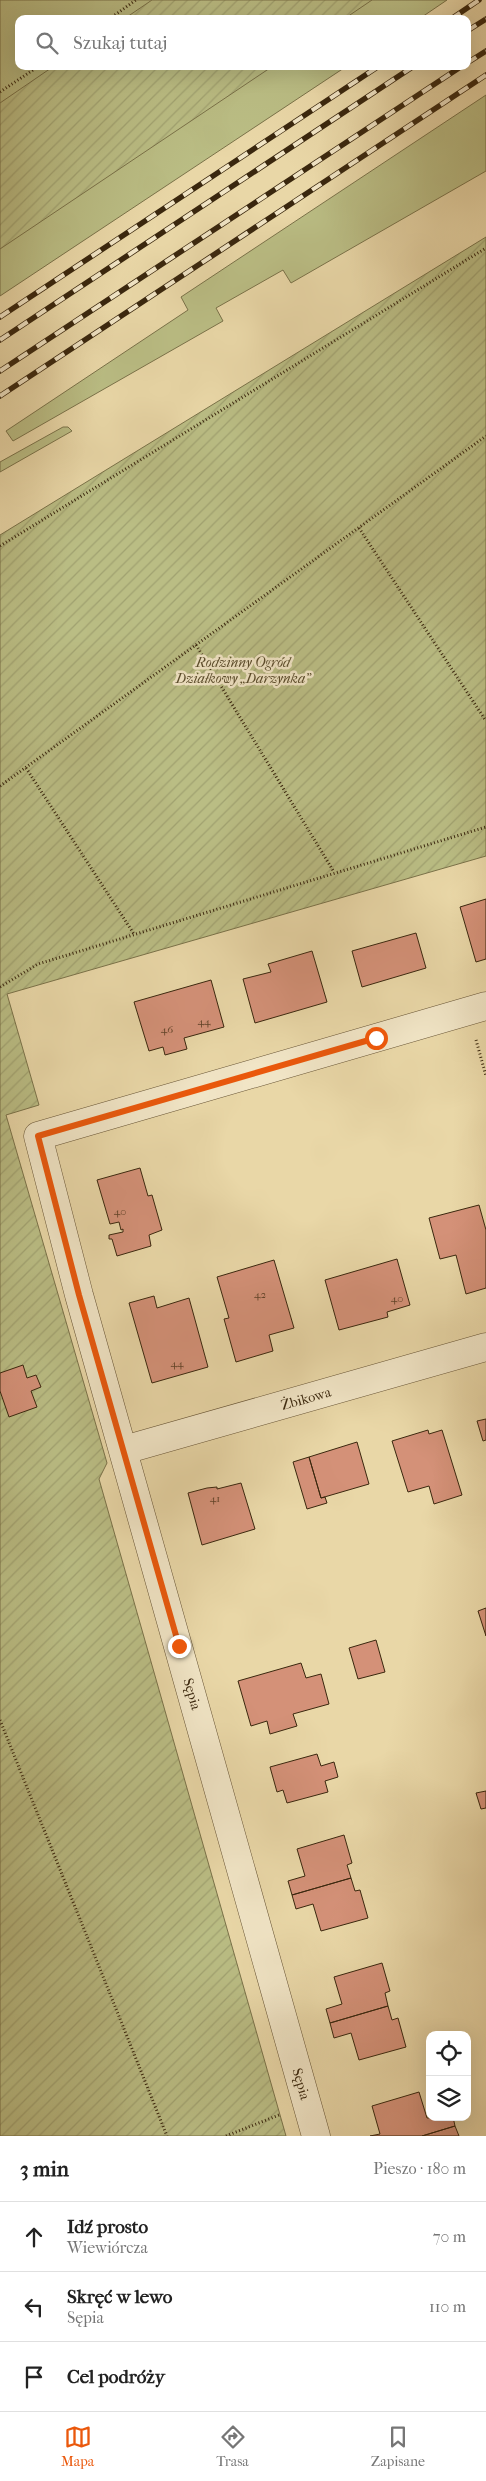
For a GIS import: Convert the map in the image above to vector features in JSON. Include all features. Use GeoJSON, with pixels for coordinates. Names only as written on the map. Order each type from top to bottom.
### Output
{"type":"FeatureCollection","features":[{"type":"Feature","properties":{"kind":"street","name":"Sępia"},"geometry":{"type":"LineString","coordinates":[[316,2136],[79,1295],[38,1136],[477,1009]]}},
{"type":"Feature","properties":{"kind":"street","name":"Żbikowa"},"geometry":{"type":"LineString","coordinates":[[124,1450],[486,1347]]}},
{"type":"Feature","properties":{"kind":"path"},"geometry":{"type":"LineString","coordinates":[[115,15],[136,0]]}},
{"type":"Feature","properties":{"kind":"path"},"geometry":{"type":"LineString","coordinates":[[0,92],[32,70]]}},
{"type":"Feature","properties":{"kind":"path"},"geometry":{"type":"LineString","coordinates":[[0,546],[486,248]]}},
{"type":"Feature","properties":{"kind":"path"},"geometry":{"type":"LineString","coordinates":[[0,786],[486,436]]}},
{"type":"Feature","properties":{"kind":"path"},"geometry":{"type":"LineString","coordinates":[[358,528],[486,721]]}},
{"type":"Feature","properties":{"kind":"path"},"geometry":{"type":"LineString","coordinates":[[196,645],[334,872]]}},
{"type":"Feature","properties":{"kind":"path"},"geometry":{"type":"LineString","coordinates":[[26,768],[134,934]]}},
{"type":"Feature","properties":{"kind":"path"},"geometry":{"type":"LineString","coordinates":[[0,987],[38,964],[486,827]]}},
{"type":"Feature","properties":{"kind":"path"},"geometry":{"type":"LineString","coordinates":[[477,1009],[486,1076]]}},
{"type":"Feature","properties":{"kind":"path"},"geometry":{"type":"LineString","coordinates":[[0,1720],[167,2136]]}},
{"type":"Feature","properties":{"kind":"path"},"geometry":{"type":"LineString","coordinates":[[226,2136],[280,2114]]}},
{"type":"Feature","properties":{"kind":"green space"},"geometry":{"type":"Polygon","coordinates":[[[0,0],[447,0],[425,15],[15,15],[15,70],[341,70],[0,296],[0,0]]]}},
{"type":"Feature","properties":{"kind":"green space"},"geometry":{"type":"Polygon","coordinates":[[[152,0],[372,0],[350,15],[130,15],[152,0]]]}},
{"type":"Feature","properties":{"kind":"green space"},"geometry":{"type":"Polygon","coordinates":[[[48,70],[267,70],[0,249],[0,103],[48,70]]]}},
{"type":"Feature","properties":{"kind":"green space"},"geometry":{"type":"Polygon","coordinates":[[[486,95],[486,171],[291,283],[283,270],[216,308],[223,321],[13,441],[6,431],[188,310],[181,297],[486,95]]]}},
{"type":"Feature","properties":{"kind":"green space","name":"Rodzinny Ogród Działkowy „Darzynka”"},"geometry":{"type":"Polygon","coordinates":[[[486,237],[486,856],[7,994],[39,1105],[6,1115],[107,1463],[99,1479],[286,2136],[0,2136],[0,535],[486,237]]]}},
{"type":"Feature","properties":{"kind":"green space"},"geometry":{"type":"Polygon","coordinates":[[[63,427],[68,427],[72,431],[0,472],[0,462],[63,427]]]}},
{"type":"Feature","properties":{"kind":"building"},"geometry":{"type":"Polygon","coordinates":[[[486,899],[486,959],[476,962],[460,907],[486,899]]]}},
{"type":"Feature","properties":{"kind":"building"},"geometry":{"type":"Polygon","coordinates":[[[416,933],[426,968],[362,987],[352,951],[416,933]]]}},
{"type":"Feature","properties":{"kind":"building"},"geometry":{"type":"Polygon","coordinates":[[[312,951],[327,1002],[255,1023],[243,979],[271,972],[268,964],[312,951]]]}},
{"type":"Feature","properties":{"kind":"building"},"geometry":{"type":"Polygon","coordinates":[[[211,980],[224,1027],[184,1038],[187,1049],[165,1055],[163,1047],[149,1051],[134,1002],[211,980]]]}},
{"type":"Feature","properties":{"kind":"building"},"geometry":{"type":"Polygon","coordinates":[[[140,1168],[148,1196],[152,1195],[162,1230],[149,1235],[151,1246],[117,1256],[109,1235],[123,1232],[123,1229],[121,1230],[119,1222],[110,1224],[97,1180],[140,1168]]]}},
{"type":"Feature","properties":{"kind":"building"},"geometry":{"type":"Polygon","coordinates":[[[479,1205],[486,1230],[486,1288],[466,1294],[456,1255],[440,1259],[429,1218],[479,1205]]]}},
{"type":"Feature","properties":{"kind":"building"},"geometry":{"type":"Polygon","coordinates":[[[397,1259],[410,1305],[387,1312],[388,1317],[339,1330],[325,1280],[397,1259]]]}},
{"type":"Feature","properties":{"kind":"building"},"geometry":{"type":"Polygon","coordinates":[[[274,1260],[294,1328],[269,1335],[273,1351],[236,1362],[224,1319],[229,1318],[217,1277],[274,1260]]]}},
{"type":"Feature","properties":{"kind":"building"},"geometry":{"type":"Polygon","coordinates":[[[154,1296],[157,1308],[189,1298],[208,1367],[152,1383],[129,1303],[154,1296]]]}},
{"type":"Feature","properties":{"kind":"building"},"geometry":{"type":"Polygon","coordinates":[[[23,1365],[27,1378],[36,1375],[41,1387],[31,1391],[37,1407],[9,1417],[0,1391],[0,1373],[23,1365]]]}},
{"type":"Feature","properties":{"kind":"building"},"geometry":{"type":"Polygon","coordinates":[[[486,1419],[486,1440],[483,1441],[477,1421],[486,1419]]]}},
{"type":"Feature","properties":{"kind":"building"},"geometry":{"type":"Polygon","coordinates":[[[428,1430],[429,1434],[442,1430],[462,1495],[434,1504],[429,1486],[408,1492],[392,1441],[428,1430]]]}},
{"type":"Feature","properties":{"kind":"building"},"geometry":{"type":"Polygon","coordinates":[[[357,1442],[369,1484],[321,1498],[309,1457],[357,1442]]]}},
{"type":"Feature","properties":{"kind":"building"},"geometry":{"type":"Polygon","coordinates":[[[309,1457],[321,1498],[325,1497],[327,1503],[307,1509],[293,1462],[309,1457]]]}},
{"type":"Feature","properties":{"kind":"building"},"geometry":{"type":"Polygon","coordinates":[[[241,1483],[255,1529],[202,1545],[188,1493],[241,1483]]]}},
{"type":"Feature","properties":{"kind":"building"},"geometry":{"type":"Polygon","coordinates":[[[486,1608],[486,1636],[478,1611],[486,1608]]]}},
{"type":"Feature","properties":{"kind":"building"},"geometry":{"type":"Polygon","coordinates":[[[376,1640],[385,1672],[358,1679],[349,1648],[376,1640]]]}},
{"type":"Feature","properties":{"kind":"building"},"geometry":{"type":"Polygon","coordinates":[[[301,1663],[306,1678],[321,1674],[329,1704],[293,1714],[297,1726],[270,1734],[267,1721],[251,1726],[238,1681],[301,1663]]]}},
{"type":"Feature","properties":{"kind":"building"},"geometry":{"type":"Polygon","coordinates":[[[317,1754],[321,1766],[334,1762],[338,1777],[325,1781],[328,1792],[287,1803],[283,1790],[277,1792],[270,1767],[317,1754]]]}},
{"type":"Feature","properties":{"kind":"building"},"geometry":{"type":"Polygon","coordinates":[[[486,1791],[486,1808],[481,1809],[476,1793],[486,1791]]]}},
{"type":"Feature","properties":{"kind":"building"},"geometry":{"type":"Polygon","coordinates":[[[344,1835],[352,1863],[347,1865],[351,1878],[292,1895],[288,1881],[305,1876],[297,1849],[344,1835]]]}},
{"type":"Feature","properties":{"kind":"building"},"geometry":{"type":"Polygon","coordinates":[[[351,1878],[355,1891],[360,1890],[368,1918],[321,1931],[313,1904],[296,1909],[292,1895],[351,1878]]]}},
{"type":"Feature","properties":{"kind":"building"},"geometry":{"type":"Polygon","coordinates":[[[382,1963],[390,1991],[385,1993],[388,2006],[330,2023],[326,2009],[342,2004],[334,1977],[382,1963]]]}},
{"type":"Feature","properties":{"kind":"building"},"geometry":{"type":"Polygon","coordinates":[[[388,2006],[392,2020],[398,2018],[406,2047],[359,2060],[351,2033],[334,2038],[330,2023],[388,2006]]]}},
{"type":"Feature","properties":{"kind":"building"},"geometry":{"type":"Polygon","coordinates":[[[419,2092],[426,2121],[454,2121],[455,2126],[422,2136],[370,2136],[380,2134],[372,2106],[419,2092]]]}},
{"type":"Feature","properties":{"kind":"building"},"geometry":{"type":"Polygon","coordinates":[[[455,2126],[459,2136],[422,2136],[455,2126]]]}},
{"type":"Feature","properties":{"kind":"railway"},"geometry":{"type":"LineString","coordinates":[[457,15],[479,0]]}},
{"type":"Feature","properties":{"kind":"railway"},"geometry":{"type":"LineString","coordinates":[[471,28],[486,19]]}},
{"type":"Feature","properties":{"kind":"railway"},"geometry":{"type":"LineString","coordinates":[[471,60],[486,51]]}},
{"type":"Feature","properties":{"kind":"railway"},"geometry":{"type":"LineString","coordinates":[[0,317],[373,70]]}},
{"type":"Feature","properties":{"kind":"railway"},"geometry":{"type":"LineString","coordinates":[[0,340],[408,70]]}},
{"type":"Feature","properties":{"kind":"railway"},"geometry":{"type":"LineString","coordinates":[[0,371],[456,70]]}},
{"type":"Feature","properties":{"kind":"railway"},"geometry":{"type":"LineString","coordinates":[[0,396],[486,75]]}},
{"type":"Feature","properties":{"kind":"route"},"geometry":{"type":"LineString","coordinates":[[179,1646],[79,1295],[38,1136],[376,1038]]}}]}
